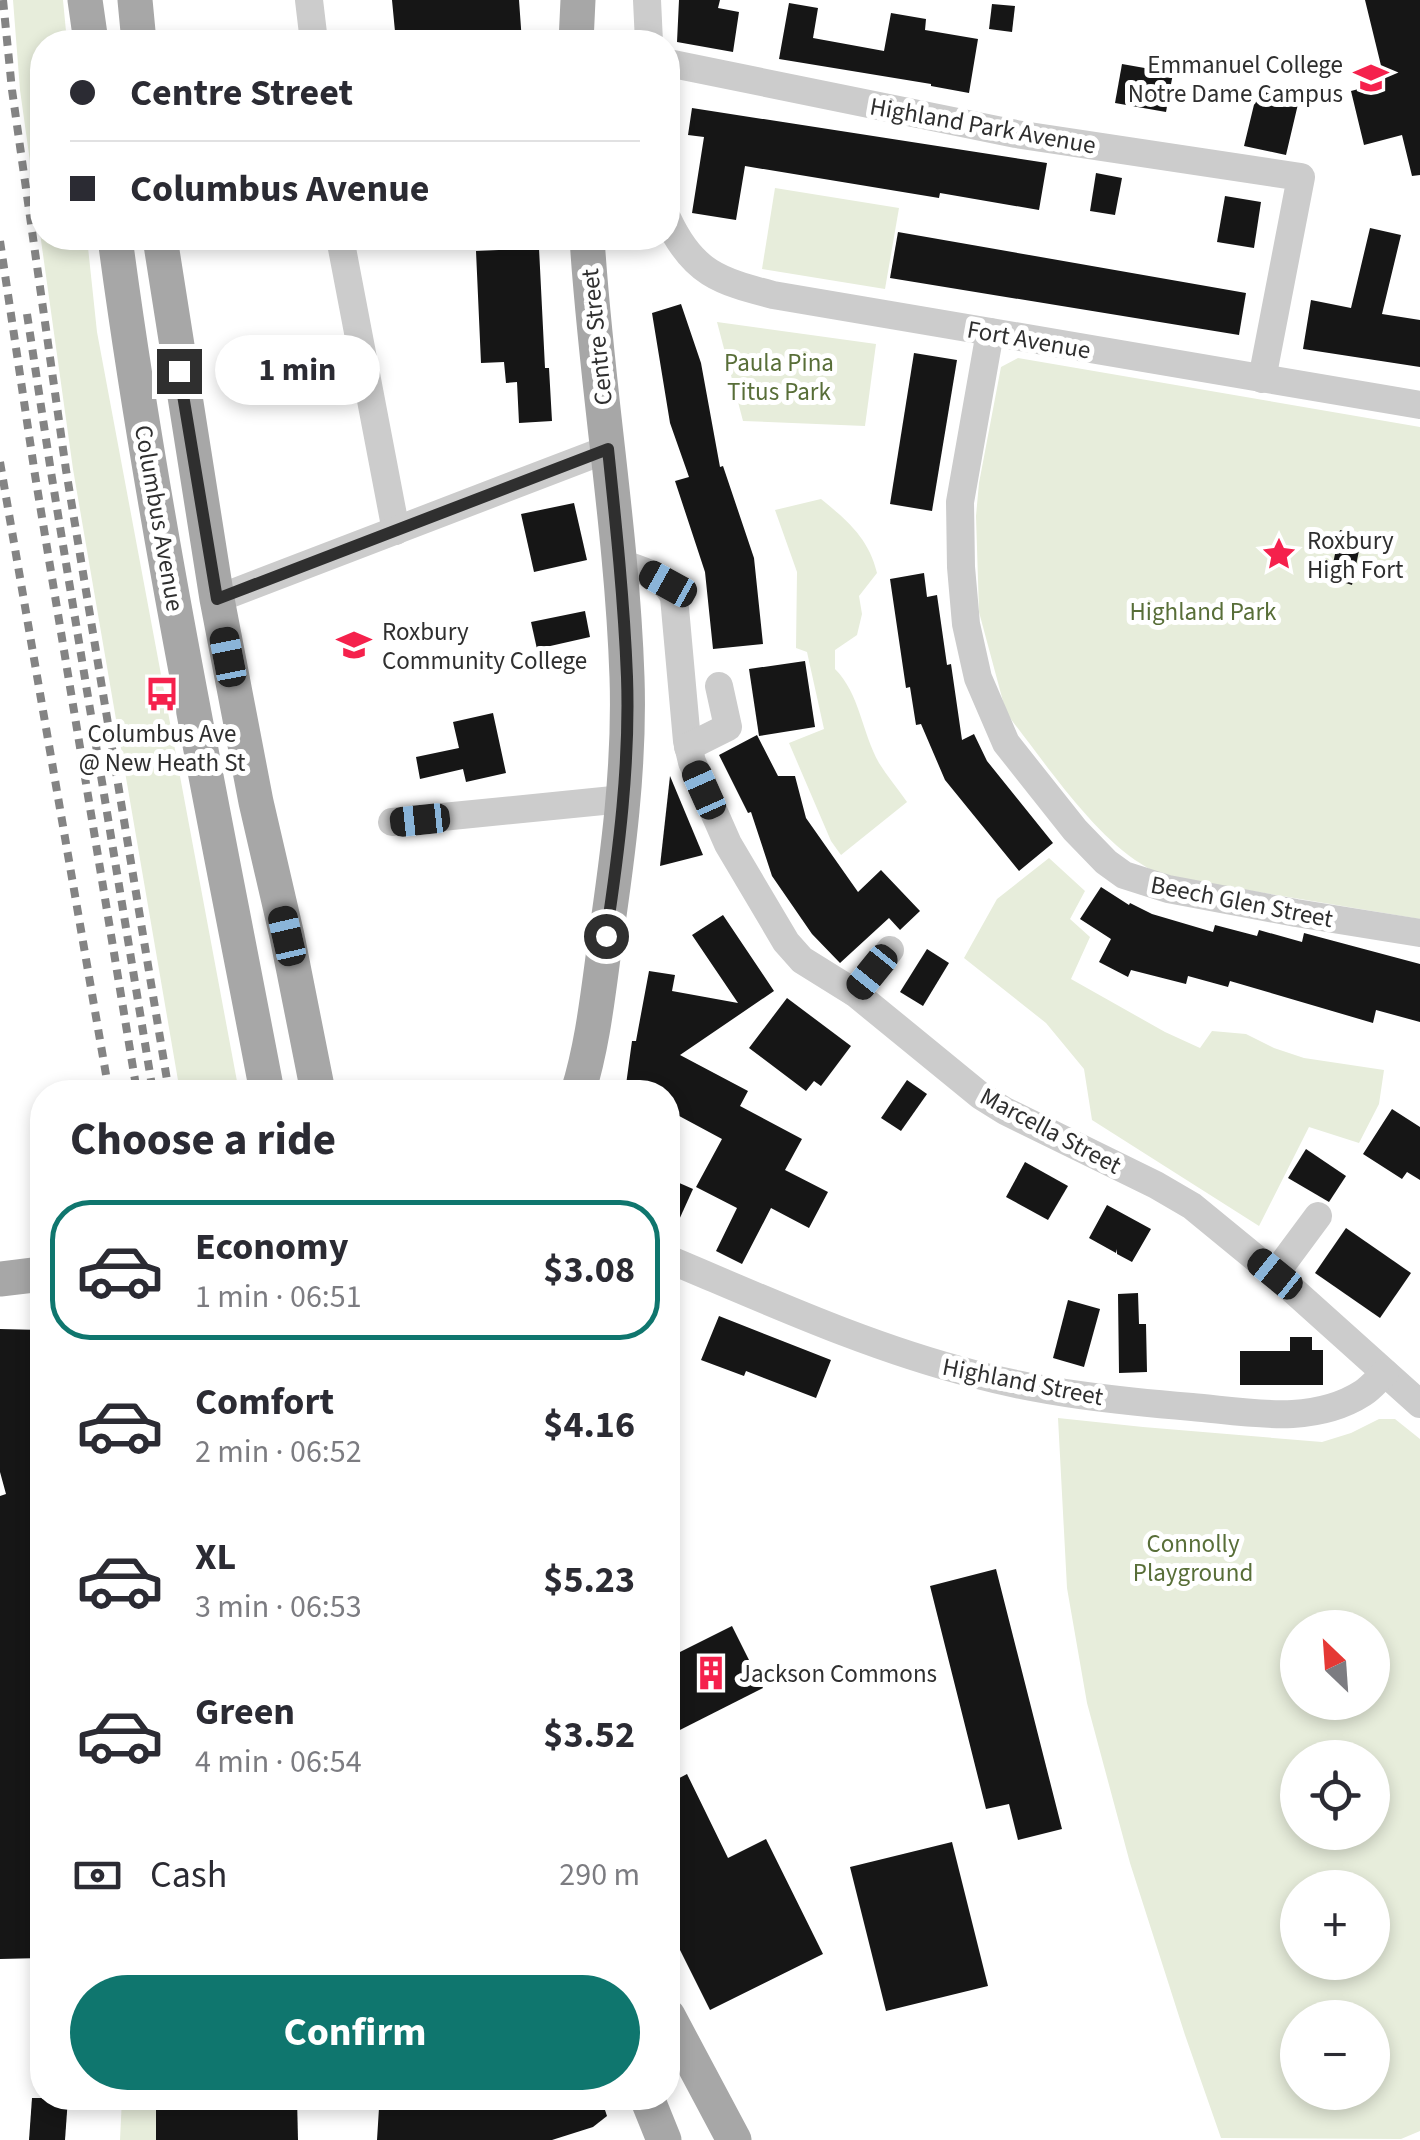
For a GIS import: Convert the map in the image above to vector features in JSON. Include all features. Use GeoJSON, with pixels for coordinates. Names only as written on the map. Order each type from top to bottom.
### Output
{"type":"FeatureCollection","features":[{"type":"Feature","properties":{"kind":"main road"},"geometry":{"type":"LineString","coordinates":[[84,0],[89,30]]}},
{"type":"Feature","properties":{"kind":"main road"},"geometry":{"type":"LineString","coordinates":[[134,0],[138,30]]}},
{"type":"Feature","properties":{"kind":"main road"},"geometry":{"type":"LineString","coordinates":[[577,30],[578,0]]}},
{"type":"Feature","properties":{"kind":"main road","name":"Columbus Avenue"},"geometry":{"type":"LineString","coordinates":[[117,250],[154,487],[265,1080]]}},
{"type":"Feature","properties":{"kind":"main road","name":"Columbus Avenue"},"geometry":{"type":"LineString","coordinates":[[162,250],[217,599],[316,1080]]}},
{"type":"Feature","properties":{"kind":"main road","name":"Centre Street"},"geometry":{"type":"LineString","coordinates":[[581,1080],[592,1033],[616,871],[627,680],[620,563],[588,250]]}},
{"type":"Feature","properties":{"kind":"main road"},"geometry":{"type":"LineString","coordinates":[[0,1278],[30,1275]]}},
{"type":"Feature","properties":{"kind":"main road"},"geometry":{"type":"LineString","coordinates":[[680,2039],[734,2140]]}},
{"type":"Feature","properties":{"kind":"main road"},"geometry":{"type":"LineString","coordinates":[[652,2110],[664,2140]]}},
{"type":"Feature","properties":{"kind":"street"},"geometry":{"type":"LineString","coordinates":[[309,0],[313,30]]}},
{"type":"Feature","properties":{"kind":"street"},"geometry":{"type":"LineString","coordinates":[[646,0],[648,30]]}},
{"type":"Feature","properties":{"kind":"street","name":"Highland Park Avenue"},"geometry":{"type":"LineString","coordinates":[[680,65],[1016,134],[1301,177],[1262,379]]}},
{"type":"Feature","properties":{"kind":"street","name":"Fort Avenue"},"geometry":{"type":"LineString","coordinates":[[680,243],[709,274],[773,295],[1420,405]]}},
{"type":"Feature","properties":{"kind":"street"},"geometry":{"type":"LineString","coordinates":[[342,250],[396,532]]}},
{"type":"Feature","properties":{"kind":"street","name":"Beech Glen Street"},"geometry":{"type":"LineString","coordinates":[[990,332],[960,502],[959,531],[966,624],[978,678],[1006,743],[1075,830],[1124,875],[1168,889],[1420,934]]}},
{"type":"Feature","properties":{"kind":"street"},"geometry":{"type":"LineString","coordinates":[[217,599],[608,449]]}},
{"type":"Feature","properties":{"kind":"street","name":"Marcella Street"},"geometry":{"type":"LineString","coordinates":[[620,563],[668,584],[674,597],[692,762],[728,844],[786,942],[802,960],[855,994],[1006,1112],[1178,1196],[1275,1274],[1420,1404]]}},
{"type":"Feature","properties":{"kind":"street"},"geometry":{"type":"LineString","coordinates":[[688,747],[728,727],[720,686]]}},
{"type":"Feature","properties":{"kind":"street"},"geometry":{"type":"LineString","coordinates":[[392,822],[623,799]]}},
{"type":"Feature","properties":{"kind":"street"},"geometry":{"type":"LineString","coordinates":[[855,994],[890,950]]}},
{"type":"Feature","properties":{"kind":"street"},"geometry":{"type":"LineString","coordinates":[[1275,1274],[1318,1216]]}},
{"type":"Feature","properties":{"kind":"street","name":"Highland Street"},"geometry":{"type":"LineString","coordinates":[[680,1264],[885,1347],[962,1371],[1037,1388],[1175,1406],[1264,1414],[1310,1413],[1364,1392],[1385,1373]]}},
{"type":"Feature","properties":{"kind":"green space"},"geometry":{"type":"Polygon","coordinates":[[[13,0],[63,0],[66,30],[30,30],[30,162],[13,0]]]}},
{"type":"Feature","properties":{"kind":"green space"},"geometry":{"type":"Polygon","coordinates":[[[775,188],[899,208],[885,289],[762,269],[775,188]]]}},
{"type":"Feature","properties":{"kind":"green space"},"geometry":{"type":"Polygon","coordinates":[[[42,250],[88,250],[97,332],[237,1080],[178,1080],[73,469],[42,250]]]}},
{"type":"Feature","properties":{"kind":"green space","name":"Paula Pina Titus Park"},"geometry":{"type":"Polygon","coordinates":[[[717,322],[876,344],[865,426],[743,421],[717,322]]]}},
{"type":"Feature","properties":{"kind":"green space","name":"Highland Park"},"geometry":{"type":"Polygon","coordinates":[[[1018,358],[1420,427],[1420,919],[1162,876],[1135,860],[1101,831],[1010,718],[979,612],[976,516],[1001,367],[1018,358]]]}},
{"type":"Feature","properties":{"kind":"green space"},"geometry":{"type":"Polygon","coordinates":[[[821,499],[856,532],[869,550],[877,573],[859,596],[862,614],[857,635],[835,650],[835,669],[850,690],[879,763],[907,802],[841,855],[831,841],[789,743],[824,729],[807,652],[796,648],[797,572],[775,510],[821,499]]]}},
{"type":"Feature","properties":{"kind":"green space"},"geometry":{"type":"Polygon","coordinates":[[[1049,858],[1085,891],[1070,919],[1090,937],[1071,979],[1200,1048],[1212,1031],[1246,1034],[1304,1058],[1384,1070],[1379,1104],[1359,1143],[1309,1127],[1259,1226],[1092,1120],[1084,1069],[1046,1023],[964,958],[997,899],[1049,858]]]}},
{"type":"Feature","properties":{"kind":"green space","name":"Connolly Playground"},"geometry":{"type":"Polygon","coordinates":[[[1058,1418],[1322,1442],[1379,1419],[1395,1419],[1420,1439],[1420,2131],[1401,2139],[1221,2138],[1130,1863],[1087,1703],[1067,1588],[1058,1418]]]}},
{"type":"Feature","properties":{"kind":"green space"},"geometry":{"type":"Polygon","coordinates":[[[121,2110],[156,2110],[156,2140],[120,2140],[121,2110]]]}},
{"type":"Feature","properties":{"kind":"building"},"geometry":{"type":"Polygon","coordinates":[[[392,0],[519,0],[521,30],[395,30],[392,0]]]}},
{"type":"Feature","properties":{"kind":"building"},"geometry":{"type":"Polygon","coordinates":[[[679,0],[720,0],[718,8],[739,12],[733,52],[680,43],[679,0]]]}},
{"type":"Feature","properties":{"kind":"building"},"geometry":{"type":"Polygon","coordinates":[[[1365,0],[1420,0],[1420,175],[1412,176],[1402,135],[1364,145],[1351,91],[1385,82],[1365,0]]]}},
{"type":"Feature","properties":{"kind":"building"},"geometry":{"type":"Polygon","coordinates":[[[789,3],[818,8],[813,38],[884,51],[891,13],[926,19],[925,30],[978,39],[969,93],[779,59],[789,3]]]}},
{"type":"Feature","properties":{"kind":"building"},"geometry":{"type":"Polygon","coordinates":[[[992,4],[1015,6],[1012,32],[989,29],[992,4]]]}},
{"type":"Feature","properties":{"kind":"building"},"geometry":{"type":"Polygon","coordinates":[[[1122,64],[1173,73],[1166,112],[1115,103],[1122,64]]]}},
{"type":"Feature","properties":{"kind":"building"},"geometry":{"type":"Polygon","coordinates":[[[1259,84],[1279,89],[1277,100],[1298,104],[1286,155],[1244,146],[1259,84]]]}},
{"type":"Feature","properties":{"kind":"building"},"geometry":{"type":"Polygon","coordinates":[[[692,108],[1047,163],[1039,210],[745,166],[736,220],[692,213],[704,137],[688,135],[692,108]]]}},
{"type":"Feature","properties":{"kind":"building"},"geometry":{"type":"Polygon","coordinates":[[[1096,173],[1122,178],[1115,215],[1090,211],[1096,173]]]}},
{"type":"Feature","properties":{"kind":"building"},"geometry":{"type":"Polygon","coordinates":[[[1225,196],[1261,202],[1254,248],[1217,242],[1225,196]]]}},
{"type":"Feature","properties":{"kind":"building"},"geometry":{"type":"Polygon","coordinates":[[[1370,228],[1401,235],[1382,314],[1420,320],[1420,367],[1303,349],[1311,300],[1351,308],[1370,228]]]}},
{"type":"Feature","properties":{"kind":"building"},"geometry":{"type":"Polygon","coordinates":[[[898,232],[1246,293],[1239,335],[890,278],[898,232]]]}},
{"type":"Feature","properties":{"kind":"building"},"geometry":{"type":"Polygon","coordinates":[[[539,250],[552,421],[519,423],[517,382],[506,383],[504,362],[481,363],[476,251],[539,250]]]}},
{"type":"Feature","properties":{"kind":"building"},"geometry":{"type":"Polygon","coordinates":[[[681,304],[701,363],[720,467],[723,466],[754,558],[763,644],[713,649],[705,572],[675,481],[689,477],[670,423],[652,313],[681,304]]]}},
{"type":"Feature","properties":{"kind":"building"},"geometry":{"type":"Polygon","coordinates":[[[914,353],[957,360],[932,511],[890,504],[914,353]]]}},
{"type":"Feature","properties":{"kind":"building"},"geometry":{"type":"Polygon","coordinates":[[[574,503],[587,560],[534,572],[521,514],[574,503]]]}},
{"type":"Feature","properties":{"kind":"building"},"geometry":{"type":"Polygon","coordinates":[[[1340,530],[1362,536],[1352,585],[1330,578],[1340,530]]]}},
{"type":"Feature","properties":{"kind":"building"},"geometry":{"type":"Polygon","coordinates":[[[924,573],[927,597],[937,595],[962,740],[974,734],[987,761],[1053,843],[1019,871],[945,780],[921,724],[916,725],[910,687],[906,688],[890,579],[924,573]]]}},
{"type":"Feature","properties":{"kind":"building"},"geometry":{"type":"Polygon","coordinates":[[[585,611],[590,637],[537,649],[531,622],[585,611]]]}},
{"type":"Feature","properties":{"kind":"building"},"geometry":{"type":"Polygon","coordinates":[[[805,661],[815,727],[759,736],[749,669],[805,661]]]}},
{"type":"Feature","properties":{"kind":"building"},"geometry":{"type":"Polygon","coordinates":[[[493,713],[506,773],[466,782],[463,769],[420,779],[416,757],[459,748],[453,722],[493,713]]]}},
{"type":"Feature","properties":{"kind":"building"},"geometry":{"type":"Polygon","coordinates":[[[757,735],[778,776],[795,776],[806,818],[858,892],[881,870],[920,911],[900,930],[889,918],[840,963],[812,934],[772,876],[751,812],[748,813],[719,755],[757,735]]]}},
{"type":"Feature","properties":{"kind":"building"},"geometry":{"type":"Polygon","coordinates":[[[670,776],[703,855],[660,866],[670,776]]]}},
{"type":"Feature","properties":{"kind":"building"},"geometry":{"type":"Polygon","coordinates":[[[1101,887],[1129,905],[1213,932],[1215,925],[1257,936],[1259,930],[1302,942],[1304,933],[1420,964],[1420,1022],[1376,1010],[1373,1023],[1230,981],[1228,987],[1188,976],[1186,984],[1131,970],[1128,977],[1099,962],[1111,939],[1080,919],[1101,887]]]}},
{"type":"Feature","properties":{"kind":"building"},"geometry":{"type":"Polygon","coordinates":[[[723,915],[774,991],[680,1055],[748,1091],[740,1106],[802,1139],[785,1170],[828,1192],[809,1228],[771,1208],[742,1264],[716,1251],[737,1208],[696,1187],[722,1139],[680,1116],[680,1080],[627,1080],[649,971],[675,975],[672,991],[738,1003],[692,935],[723,915]]]}},
{"type":"Feature","properties":{"kind":"building"},"geometry":{"type":"Polygon","coordinates":[[[927,949],[949,963],[923,1006],[900,992],[927,949]]]}},
{"type":"Feature","properties":{"kind":"building"},"geometry":{"type":"Polygon","coordinates":[[[787,998],[851,1046],[821,1086],[814,1081],[806,1091],[749,1048],[787,998]]]}},
{"type":"Feature","properties":{"kind":"building"},"geometry":{"type":"Polygon","coordinates":[[[907,1080],[927,1094],[901,1131],[881,1118],[907,1080]]]}},
{"type":"Feature","properties":{"kind":"building"},"geometry":{"type":"Polygon","coordinates":[[[1392,1109],[1420,1127],[1420,1180],[1407,1172],[1402,1179],[1363,1154],[1392,1109]]]}},
{"type":"Feature","properties":{"kind":"building"},"geometry":{"type":"Polygon","coordinates":[[[1306,1149],[1346,1176],[1329,1202],[1288,1178],[1306,1149]]]}},
{"type":"Feature","properties":{"kind":"building"},"geometry":{"type":"Polygon","coordinates":[[[1025,1162],[1068,1186],[1048,1220],[1006,1197],[1025,1162]]]}},
{"type":"Feature","properties":{"kind":"building"},"geometry":{"type":"Polygon","coordinates":[[[680,1183],[693,1189],[680,1218],[680,1183]]]}},
{"type":"Feature","properties":{"kind":"building"},"geometry":{"type":"Polygon","coordinates":[[[1107,1205],[1151,1229],[1132,1262],[1117,1254],[1117,1249],[1116,1253],[1089,1238],[1107,1205]]]}},
{"type":"Feature","properties":{"kind":"building"},"geometry":{"type":"Polygon","coordinates":[[[1346,1228],[1411,1273],[1380,1318],[1315,1273],[1346,1228]]]}},
{"type":"Feature","properties":{"kind":"building"},"geometry":{"type":"Polygon","coordinates":[[[1138,1293],[1139,1324],[1146,1324],[1147,1372],[1119,1373],[1118,1294],[1138,1293]]]}},
{"type":"Feature","properties":{"kind":"building"},"geometry":{"type":"Polygon","coordinates":[[[1068,1300],[1100,1309],[1084,1367],[1053,1358],[1068,1300]]]}},
{"type":"Feature","properties":{"kind":"building"},"geometry":{"type":"Polygon","coordinates":[[[719,1316],[831,1360],[816,1398],[746,1371],[744,1376],[701,1360],[719,1316]]]}},
{"type":"Feature","properties":{"kind":"building"},"geometry":{"type":"Polygon","coordinates":[[[0,1329],[30,1330],[30,1958],[0,1959],[0,1496],[6,1494],[0,1472],[0,1329]]]}},
{"type":"Feature","properties":{"kind":"building"},"geometry":{"type":"Polygon","coordinates":[[[1290,1337],[1312,1337],[1312,1350],[1323,1350],[1323,1385],[1240,1385],[1240,1351],[1290,1351],[1290,1337]]]}},
{"type":"Feature","properties":{"kind":"building"},"geometry":{"type":"Polygon","coordinates":[[[996,1569],[1062,1829],[1018,1840],[1009,1804],[986,1809],[930,1586],[996,1569]]]}},
{"type":"Feature","properties":{"kind":"building","name":"Jackson Commons"},"geometry":{"type":"Polygon","coordinates":[[[732,1626],[763,1688],[680,1730],[680,1652],[732,1626]]]}},
{"type":"Feature","properties":{"kind":"building"},"geometry":{"type":"Polygon","coordinates":[[[687,1774],[728,1858],[766,1839],[823,1954],[710,2010],[680,1950],[680,1778],[687,1774]]]}},
{"type":"Feature","properties":{"kind":"building"},"geometry":{"type":"Polygon","coordinates":[[[952,1842],[988,1986],[886,2011],[850,1867],[952,1842]]]}},
{"type":"Feature","properties":{"kind":"building"},"geometry":{"type":"Polygon","coordinates":[[[31,2110],[67,2110],[65,2140],[29,2140],[31,2110]]]}},
{"type":"Feature","properties":{"kind":"building"},"geometry":{"type":"Polygon","coordinates":[[[156,2110],[297,2110],[298,2140],[156,2140],[156,2110]]]}},
{"type":"Feature","properties":{"kind":"building"},"geometry":{"type":"Polygon","coordinates":[[[379,2110],[605,2110],[607,2116],[593,2127],[552,2140],[377,2140],[379,2110]]]}},
{"type":"Feature","properties":{"kind":"railway"},"geometry":{"type":"LineString","coordinates":[[3,0],[30,217]]}},
{"type":"Feature","properties":{"kind":"railway"},"geometry":{"type":"LineString","coordinates":[[0,241],[135,1080]]}},
{"type":"Feature","properties":{"kind":"railway"},"geometry":{"type":"LineString","coordinates":[[35,250],[66,470],[167,1080]]}},
{"type":"Feature","properties":{"kind":"railway"},"geometry":{"type":"LineString","coordinates":[[27,314],[151,1080]]}},
{"type":"Feature","properties":{"kind":"railway"},"geometry":{"type":"LineString","coordinates":[[0,462],[107,1080]]}},
{"type":"Feature","properties":{"kind":"place","name":"Emmanuel College Notre Dame Campus"},"geometry":{"type":"Point","coordinates":[1371,78]}},
{"type":"Feature","properties":{"kind":"place","name":"Roxbury High Fort"},"geometry":{"type":"Point","coordinates":[1279,554]}},
{"type":"Feature","properties":{"kind":"place","name":"Roxbury Community College"},"geometry":{"type":"Point","coordinates":[354,645]}},
{"type":"Feature","properties":{"kind":"place","name":"Columbus Ave @ New Heath St"},"geometry":{"type":"Point","coordinates":[162,694]}},
{"type":"Feature","properties":{"kind":"place","name":"Jackson Commons"},"geometry":{"type":"Point","coordinates":[711,1673]}},
{"type":"Feature","properties":{"kind":"route"},"geometry":{"type":"LineString","coordinates":[[179,371],[217,599],[608,449],[627,680],[623,799],[606,936]]}}]}
